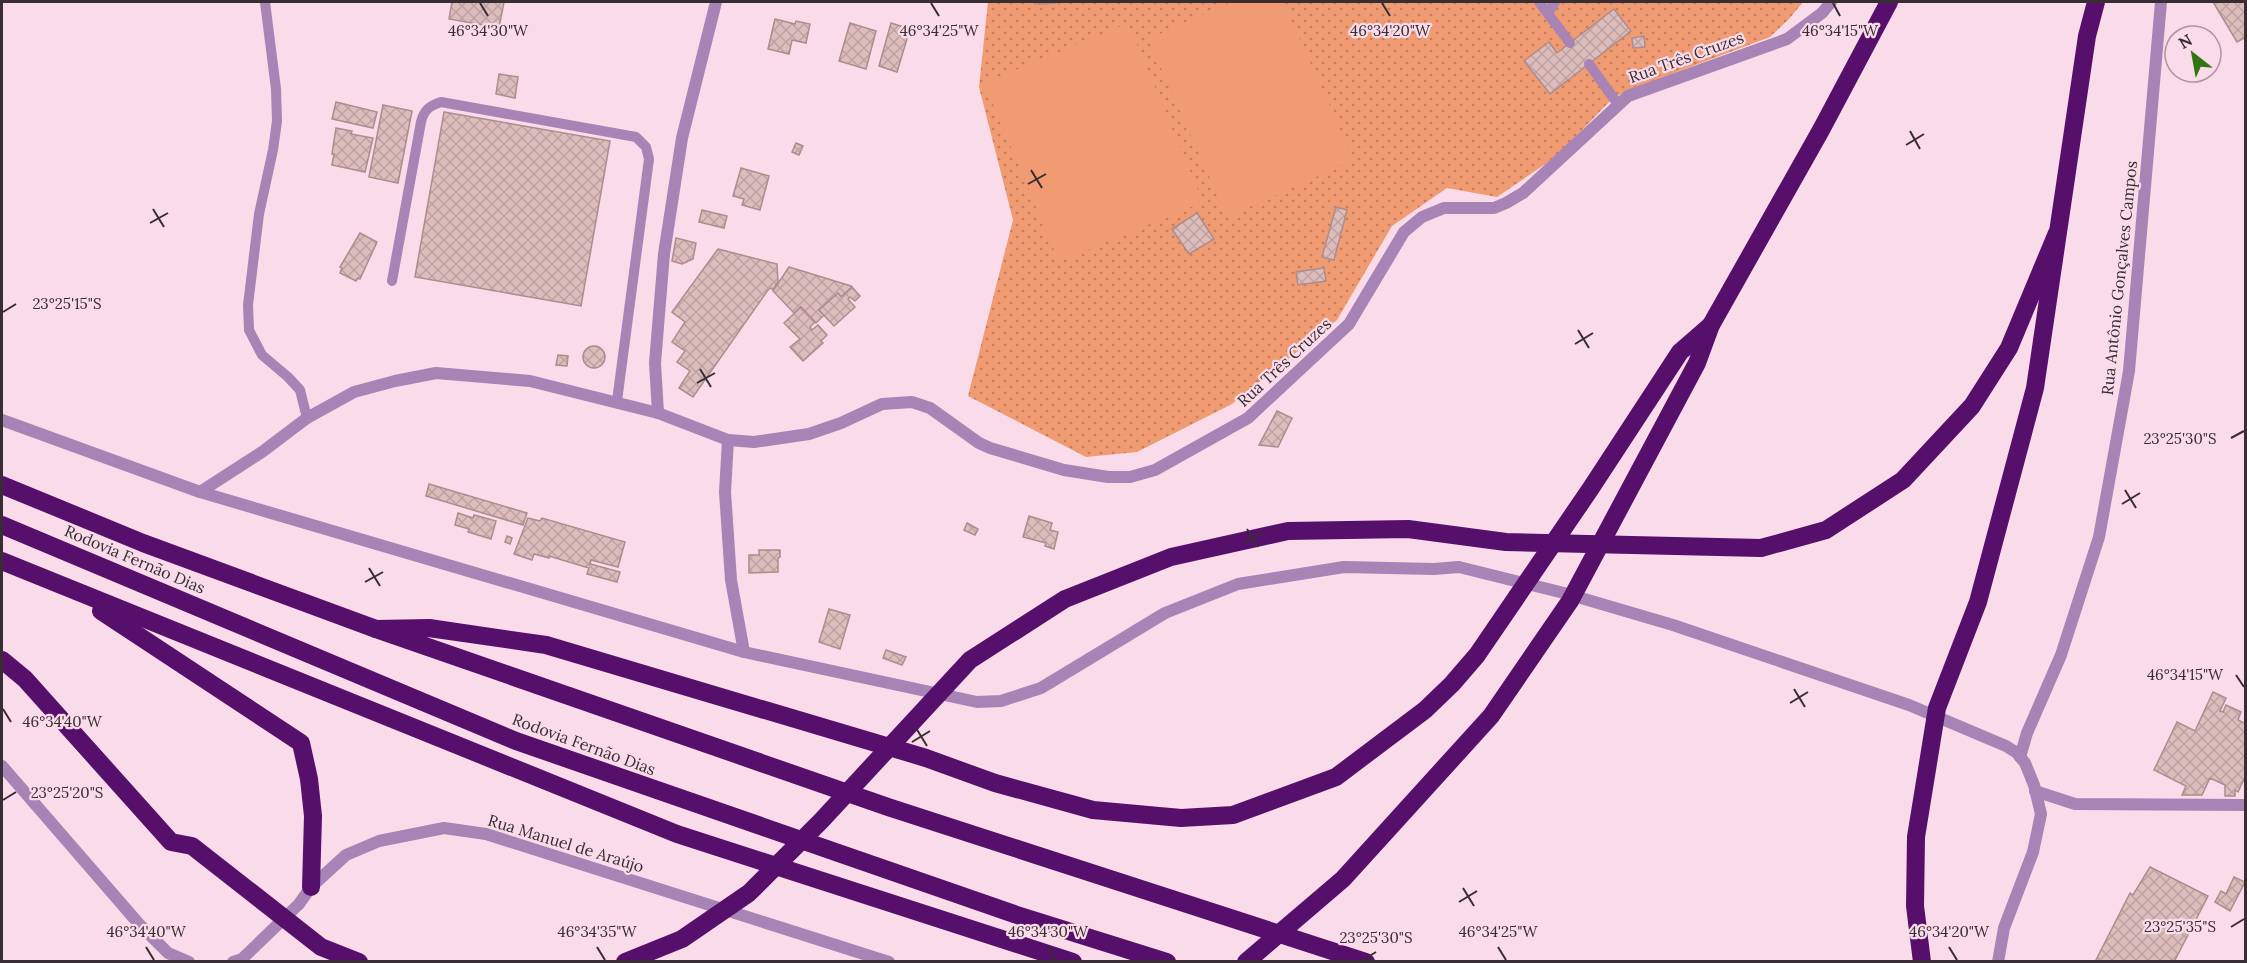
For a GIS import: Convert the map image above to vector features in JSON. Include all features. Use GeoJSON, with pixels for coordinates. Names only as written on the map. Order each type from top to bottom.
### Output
{"type":"FeatureCollection","features":[{"type":"Feature","properties":{"kind":"highway"},"geometry":{"type":"LineString","coordinates":[[1246,962],[1343,879],[1491,716],[1569,601],[1697,363],[1711,325],[1821,130],[1889,2]]}},
{"type":"Feature","properties":{"kind":"highway"},"geometry":{"type":"LineString","coordinates":[[1922,962],[1916,906],[1916,837],[1937,708],[1978,602],[2035,388],[2087,36],[2096,2]]}},
{"type":"Feature","properties":{"kind":"highway"},"geometry":{"type":"LineString","coordinates":[[625,962],[682,939],[749,893],[821,821],[969,660],[1065,599],[1170,557],[1288,531],[1408,529],[1506,542],[1761,548],[1826,530],[1903,480],[1972,406],[2009,348],[2057,234]]}},
{"type":"Feature","properties":{"kind":"highway"},"geometry":{"type":"LineString","coordinates":[[376,629],[429,628],[546,645],[926,758],[994,783],[1093,810],[1181,818],[1233,815],[1336,777],[1425,710],[1452,684],[1477,655],[1680,352],[1711,325]]}},
{"type":"Feature","properties":{"kind":"highway"},"geometry":{"type":"LineString","coordinates":[[2,485],[143,543],[376,629],[888,807],[1366,962]]}},
{"type":"Feature","properties":{"kind":"highway","name":"Rodovia Fernão Dias"},"geometry":{"type":"LineString","coordinates":[[2,525],[516,741],[1017,915],[1167,962]]}},
{"type":"Feature","properties":{"kind":"highway"},"geometry":{"type":"LineString","coordinates":[[2,561],[677,834],[1073,962]]}},
{"type":"Feature","properties":{"kind":"highway"},"geometry":{"type":"LineString","coordinates":[[61,585],[302,744],[313,816],[311,887]]}},
{"type":"Feature","properties":{"kind":"highway"},"geometry":{"type":"LineString","coordinates":[[2,660],[25,679],[171,842],[192,846],[321,947],[358,962]]}},
{"type":"Feature","properties":{"kind":"street"},"geometry":{"type":"LineString","coordinates":[[658,412],[655,363],[664,254],[682,138],[716,2]]}},
{"type":"Feature","properties":{"kind":"street","name":"Rua Três Cruzes"},"geometry":{"type":"LineString","coordinates":[[200,492],[262,452],[307,418],[354,392],[395,381],[436,374],[530,381],[658,412],[728,440],[754,442],[809,434],[841,423],[882,404],[912,402],[930,408],[979,443],[1064,470],[1108,477],[1130,477],[1155,470],[1248,418],[1349,324],[1404,232],[1422,217],[1444,208],[1494,208],[1506,204],[1523,193],[1617,103],[1628,96],[1787,39],[1822,13],[1831,2]]}},
{"type":"Feature","properties":{"kind":"street","name":"Rua Antônio Gonçalves Campos"},"geometry":{"type":"LineString","coordinates":[[2020,757],[2027,733],[2061,656],[2099,537],[2129,371],[2161,2]]}},
{"type":"Feature","properties":{"kind":"street"},"geometry":{"type":"LineString","coordinates":[[2,420],[200,492],[744,652],[977,702],[1001,701],[1041,688],[1165,613],[1238,584],[1344,567],[1434,569],[1459,567],[1564,593],[1673,626],[1909,705],[2006,746],[2020,757],[2025,763],[2041,814],[2033,852],[2004,928],[1998,962]]}},
{"type":"Feature","properties":{"kind":"street"},"geometry":{"type":"LineString","coordinates":[[728,440],[725,492],[731,580],[744,652]]}},
{"type":"Feature","properties":{"kind":"street"},"geometry":{"type":"LineString","coordinates":[[2,766],[166,957],[189,962]]}},
{"type":"Feature","properties":{"kind":"street"},"geometry":{"type":"LineString","coordinates":[[2035,791],[2075,804],[2246,805]]}},
{"type":"Feature","properties":{"kind":"street","name":"Rua Manuel de Araújo"},"geometry":{"type":"LineString","coordinates":[[233,962],[242,959],[299,904],[311,887],[346,855],[379,841],[444,828],[486,834],[860,958],[889,962]]}},
{"type":"Feature","properties":{"kind":"lane"},"geometry":{"type":"LineString","coordinates":[[265,2],[276,89],[277,121],[259,214],[248,305],[249,330],[262,355],[300,390],[307,418]]}},
{"type":"Feature","properties":{"kind":"lane"},"geometry":{"type":"LineString","coordinates":[[1539,2],[1570,44]]}},
{"type":"Feature","properties":{"kind":"lane"},"geometry":{"type":"LineString","coordinates":[[1548,13],[1555,2]]}},
{"type":"Feature","properties":{"kind":"lane"},"geometry":{"type":"LineString","coordinates":[[1589,64],[1617,103]]}},
{"type":"Feature","properties":{"kind":"lane"},"geometry":{"type":"LineString","coordinates":[[392,281],[423,112],[431,105],[441,102],[636,137],[646,147],[649,159],[617,401]]}},
{"type":"Feature","properties":{"kind":"shaded area"},"geometry":{"type":"Polygon","coordinates":[[[988,2],[1803,2],[1770,37],[1626,91],[1611,100],[1557,156],[1497,197],[1447,188],[1392,226],[1337,320],[1232,404],[1137,452],[1086,457],[968,396],[1013,220],[979,87],[988,2]]]}},
{"type":"Feature","properties":{"kind":"shaded area"},"geometry":{"type":"Polygon","coordinates":[[[1231,2],[1283,2],[1354,160],[1227,217],[1148,39],[1231,2]]]}},
{"type":"Feature","properties":{"kind":"shaded area"},"geometry":{"type":"Polygon","coordinates":[[[1128,23],[1203,202],[1059,262],[984,83],[1128,23]]]}},
{"type":"Feature","properties":{"kind":"building"},"geometry":{"type":"Polygon","coordinates":[[[452,2],[504,2],[499,28],[449,19],[452,2]]]}},
{"type":"Feature","properties":{"kind":"building"},"geometry":{"type":"Polygon","coordinates":[[[1038,2],[1055,2],[1055,3],[1038,4],[1038,2]]]}},
{"type":"Feature","properties":{"kind":"building"},"geometry":{"type":"Polygon","coordinates":[[[2213,2],[2246,2],[2246,37],[2237,42],[2213,2]]]}},
{"type":"Feature","properties":{"kind":"building"},"geometry":{"type":"Polygon","coordinates":[[[1614,9],[1631,31],[1550,94],[1524,61],[1549,42],[1557,53],[1614,9]]]}},
{"type":"Feature","properties":{"kind":"building"},"geometry":{"type":"Polygon","coordinates":[[[775,19],[795,24],[796,21],[810,24],[806,43],[792,40],[789,54],[768,49],[775,19]]]}},
{"type":"Feature","properties":{"kind":"building"},"geometry":{"type":"Polygon","coordinates":[[[850,23],[876,31],[866,69],[839,61],[850,23]]]}},
{"type":"Feature","properties":{"kind":"building"},"geometry":{"type":"Polygon","coordinates":[[[891,23],[910,29],[897,72],[879,66],[891,23]]]}},
{"type":"Feature","properties":{"kind":"building"},"geometry":{"type":"Polygon","coordinates":[[[1644,36],[1645,47],[1633,48],[1632,38],[1644,36]]]}},
{"type":"Feature","properties":{"kind":"building"},"geometry":{"type":"Polygon","coordinates":[[[499,74],[518,77],[515,98],[496,94],[499,74]]]}},
{"type":"Feature","properties":{"kind":"building"},"geometry":{"type":"Polygon","coordinates":[[[336,102],[377,112],[373,128],[332,119],[336,102]]]}},
{"type":"Feature","properties":{"kind":"building"},"geometry":{"type":"Polygon","coordinates":[[[383,105],[412,111],[398,183],[369,177],[383,105]]]}},
{"type":"Feature","properties":{"kind":"building"},"geometry":{"type":"Polygon","coordinates":[[[444,112],[610,141],[581,306],[415,277],[444,112]]]}},
{"type":"Feature","properties":{"kind":"building"},"geometry":{"type":"Polygon","coordinates":[[[336,128],[352,131],[351,134],[373,138],[365,172],[332,165],[336,128]]]}},
{"type":"Feature","properties":{"kind":"building"},"geometry":{"type":"Polygon","coordinates":[[[796,143],[803,146],[799,155],[792,152],[796,143]]]}},
{"type":"Feature","properties":{"kind":"building"},"geometry":{"type":"Polygon","coordinates":[[[741,168],[769,176],[760,210],[742,205],[744,199],[733,196],[741,168]]]}},
{"type":"Feature","properties":{"kind":"building"},"geometry":{"type":"Polygon","coordinates":[[[1336,207],[1347,210],[1334,260],[1322,257],[1336,207]]]}},
{"type":"Feature","properties":{"kind":"building"},"geometry":{"type":"Polygon","coordinates":[[[702,210],[727,216],[724,228],[699,222],[702,210]]]}},
{"type":"Feature","properties":{"kind":"building"},"geometry":{"type":"Polygon","coordinates":[[[1197,213],[1214,239],[1189,254],[1172,229],[1197,213]]]}},
{"type":"Feature","properties":{"kind":"building"},"geometry":{"type":"Polygon","coordinates":[[[360,233],[377,242],[360,279],[356,281],[340,273],[342,268],[340,267],[360,233]]]}},
{"type":"Feature","properties":{"kind":"building"},"geometry":{"type":"Polygon","coordinates":[[[676,238],[696,243],[693,259],[682,264],[672,261],[676,238]]]}},
{"type":"Feature","properties":{"kind":"building"},"geometry":{"type":"Polygon","coordinates":[[[718,249],[777,264],[778,282],[773,290],[771,288],[768,290],[693,397],[679,388],[690,371],[677,362],[685,351],[672,342],[685,322],[672,312],[718,249]]]}},
{"type":"Feature","properties":{"kind":"building"},"geometry":{"type":"Polygon","coordinates":[[[789,267],[852,287],[841,297],[838,293],[819,310],[824,315],[816,323],[801,307],[794,313],[773,291],[789,267]]]}},
{"type":"Feature","properties":{"kind":"building"},"geometry":{"type":"Polygon","coordinates":[[[1324,268],[1326,281],[1298,285],[1296,272],[1324,268]]]}},
{"type":"Feature","properties":{"kind":"building"},"geometry":{"type":"Polygon","coordinates":[[[852,287],[860,296],[855,301],[850,297],[848,299],[855,307],[834,326],[819,310],[838,293],[841,297],[852,287]]]}},
{"type":"Feature","properties":{"kind":"building"},"geometry":{"type":"Polygon","coordinates":[[[801,307],[815,322],[810,327],[812,330],[818,325],[827,335],[821,341],[823,343],[803,361],[790,347],[800,339],[784,323],[801,307]]]}},
{"type":"Feature","properties":{"kind":"building"},"geometry":{"type":"Polygon","coordinates":[[[594,346],[602,349],[605,357],[602,365],[594,368],[586,365],[583,357],[586,349],[594,346]]]}},
{"type":"Feature","properties":{"kind":"building"},"geometry":{"type":"Polygon","coordinates":[[[558,355],[568,356],[567,366],[556,365],[558,355]]]}},
{"type":"Feature","properties":{"kind":"building"},"geometry":{"type":"Polygon","coordinates":[[[1277,411],[1292,418],[1278,447],[1259,445],[1277,411]]]}},
{"type":"Feature","properties":{"kind":"building"},"geometry":{"type":"Polygon","coordinates":[[[429,484],[527,513],[523,525],[426,496],[429,484]]]}},
{"type":"Feature","properties":{"kind":"building"},"geometry":{"type":"Polygon","coordinates":[[[458,513],[473,518],[474,515],[496,521],[491,539],[468,532],[469,529],[455,525],[458,513]]]}},
{"type":"Feature","properties":{"kind":"building"},"geometry":{"type":"Polygon","coordinates":[[[1029,516],[1052,523],[1050,530],[1058,532],[1054,549],[1045,546],[1046,543],[1023,537],[1029,516]]]}},
{"type":"Feature","properties":{"kind":"building"},"geometry":{"type":"Polygon","coordinates":[[[528,518],[540,521],[542,518],[625,542],[618,567],[591,560],[590,564],[620,572],[617,582],[587,574],[589,568],[549,556],[549,558],[534,554],[532,560],[514,554],[528,518]]]}},
{"type":"Feature","properties":{"kind":"building"},"geometry":{"type":"Polygon","coordinates":[[[967,523],[978,529],[975,535],[964,530],[967,523]]]}},
{"type":"Feature","properties":{"kind":"building"},"geometry":{"type":"Polygon","coordinates":[[[507,536],[512,538],[510,544],[505,542],[507,536]]]}},
{"type":"Feature","properties":{"kind":"building"},"geometry":{"type":"Polygon","coordinates":[[[759,550],[780,550],[778,572],[749,573],[749,555],[759,555],[759,550]]]}},
{"type":"Feature","properties":{"kind":"building"},"geometry":{"type":"Polygon","coordinates":[[[829,609],[850,615],[840,649],[819,642],[829,609]]]}},
{"type":"Feature","properties":{"kind":"building"},"geometry":{"type":"Polygon","coordinates":[[[886,650],[906,657],[902,665],[883,658],[886,650]]]}},
{"type":"Feature","properties":{"kind":"building"},"geometry":{"type":"Polygon","coordinates":[[[2213,692],[2226,698],[2220,711],[2223,712],[2226,705],[2241,712],[2238,720],[2244,723],[2246,720],[2246,775],[2238,792],[2235,790],[2235,796],[2225,796],[2225,785],[2210,778],[2202,795],[2182,795],[2186,786],[2154,770],[2177,722],[2195,731],[2213,692]]]}},
{"type":"Feature","properties":{"kind":"building"},"geometry":{"type":"Polygon","coordinates":[[[2150,867],[2208,896],[2174,962],[2095,962],[2130,893],[2133,895],[2150,867]]]}},
{"type":"Feature","properties":{"kind":"building"},"geometry":{"type":"Polygon","coordinates":[[[2234,877],[2245,882],[2230,911],[2215,902],[2221,891],[2226,894],[2234,877]]]}}]}
